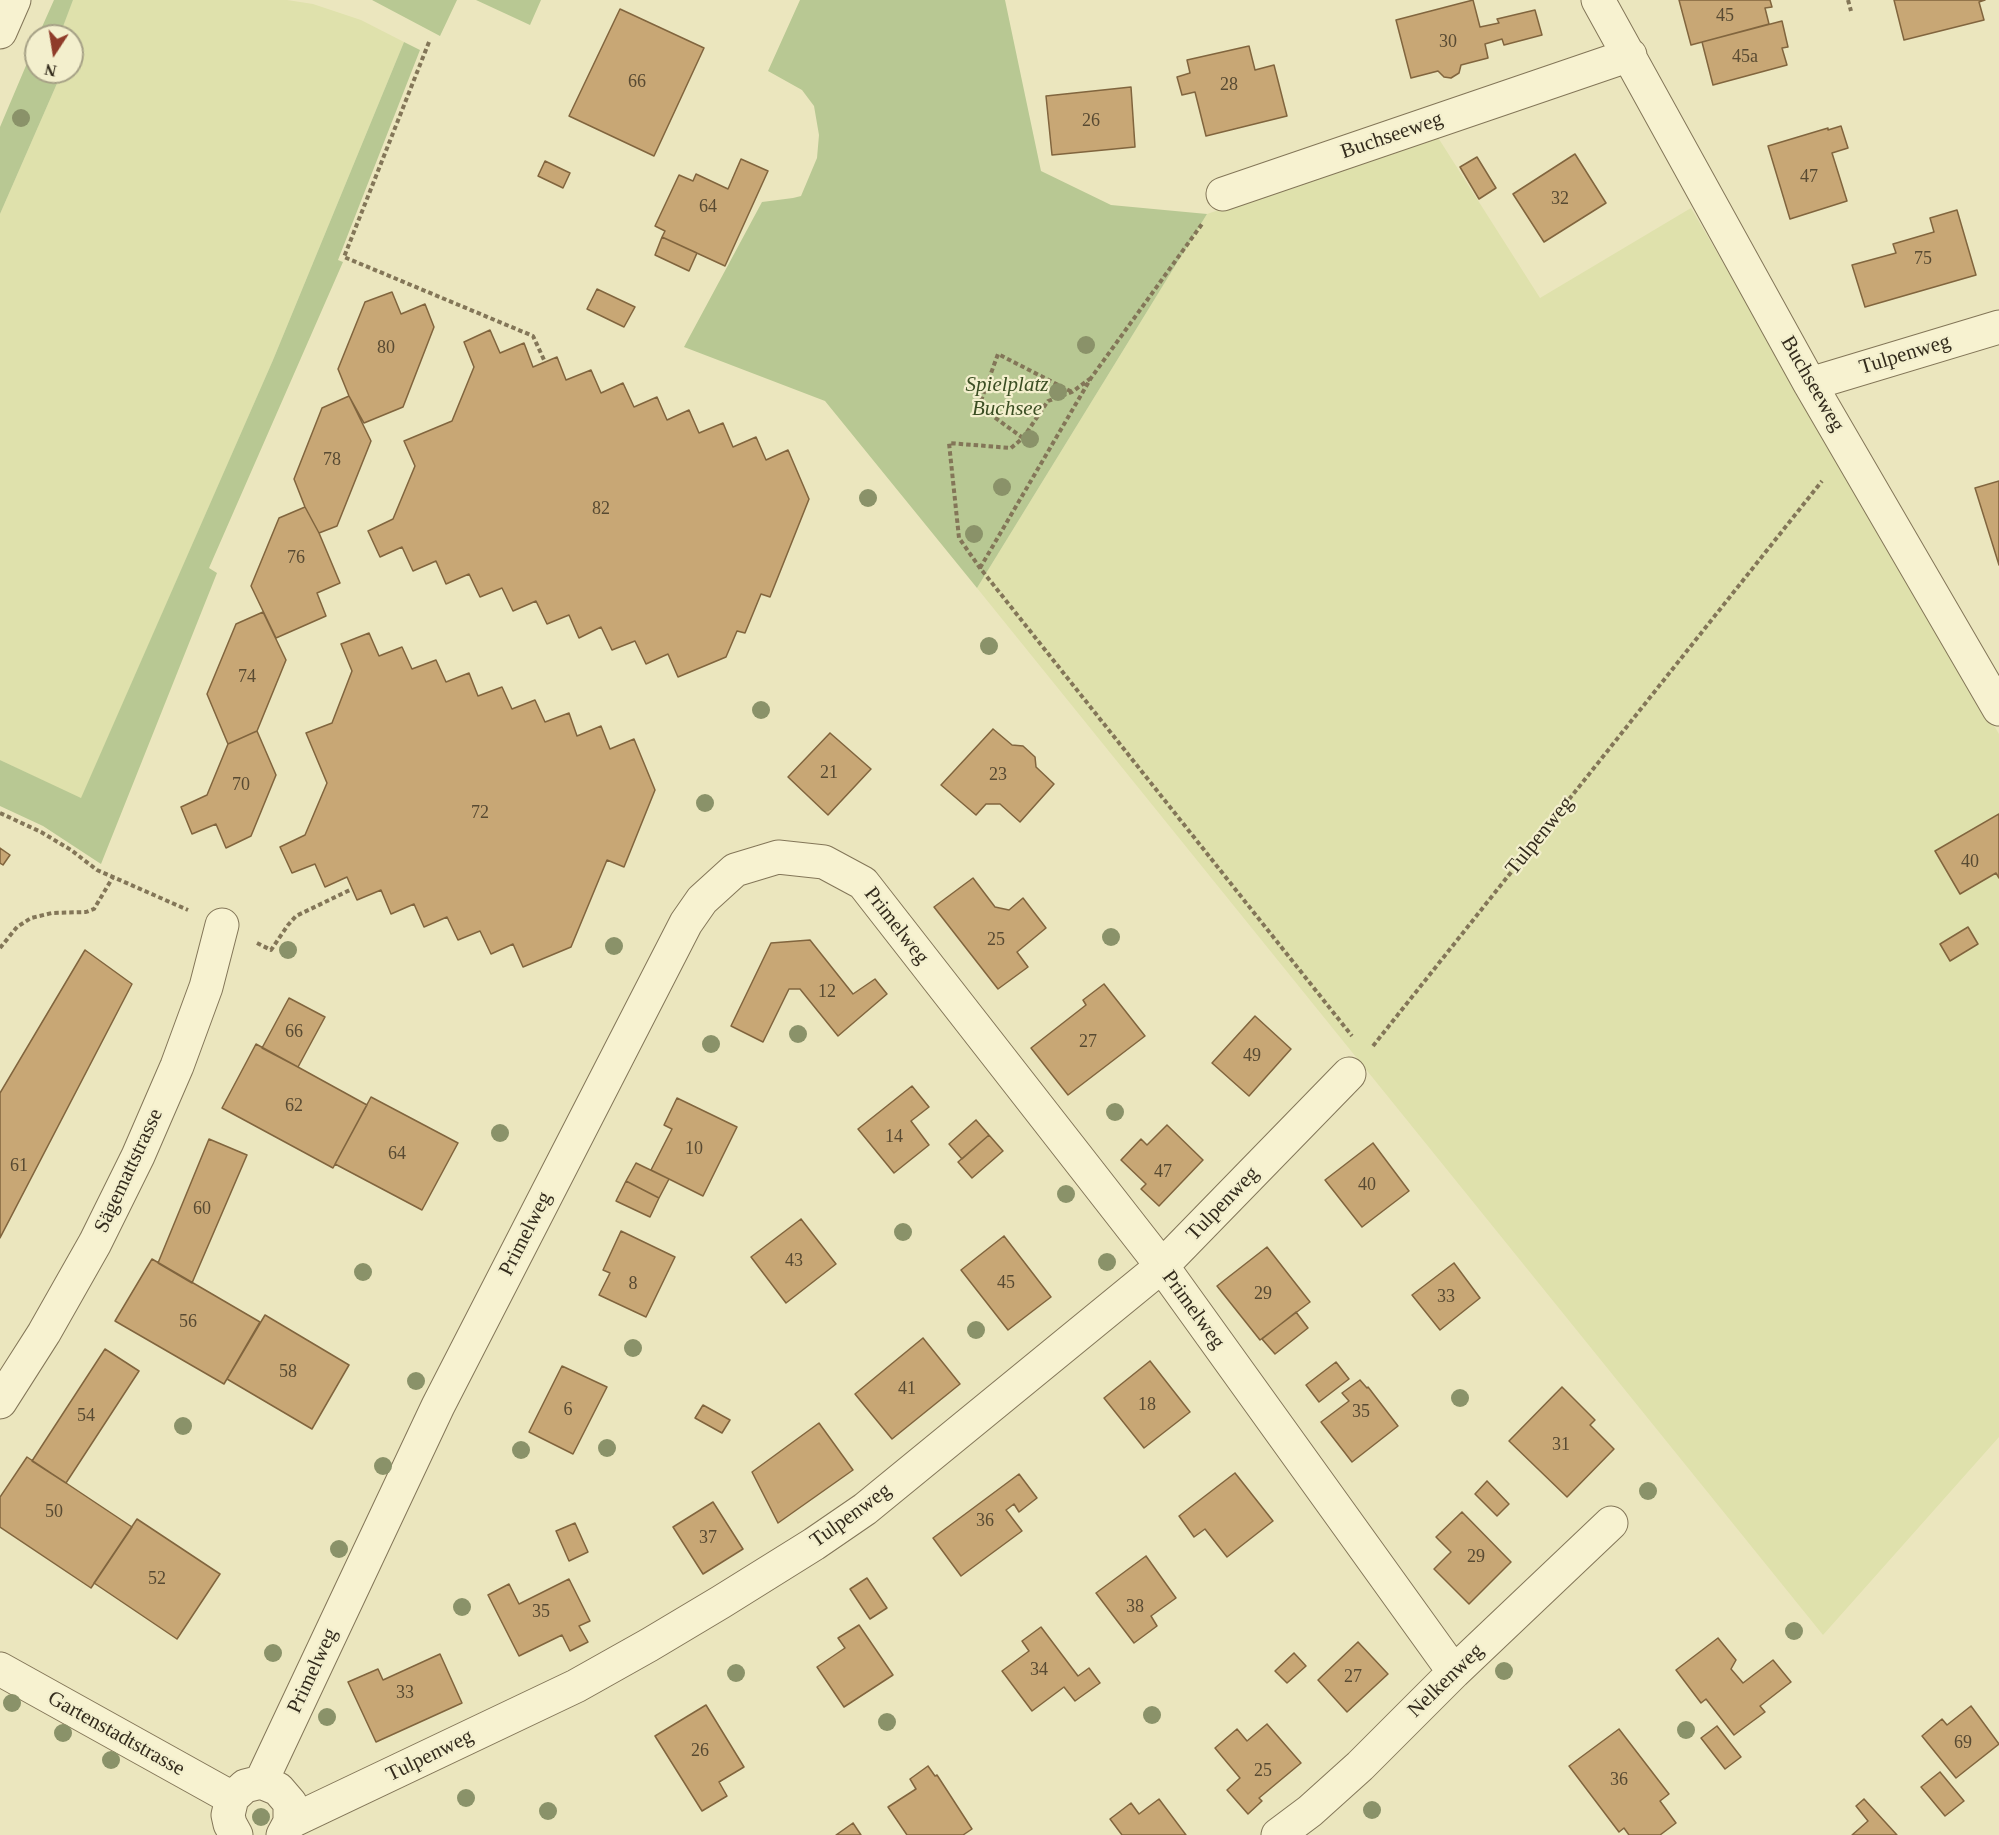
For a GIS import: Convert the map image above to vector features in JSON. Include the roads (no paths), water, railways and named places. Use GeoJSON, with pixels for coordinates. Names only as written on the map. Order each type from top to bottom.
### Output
{"type":"FeatureCollection","features":[{"type":"Feature","properties":{"kind":"street"},"geometry":{"type":"LineString","coordinates":[[0,32],[14,0]]}},
{"type":"Feature","properties":{"kind":"street","name":"Buchseeweg"},"geometry":{"type":"LineString","coordinates":[[1598,0],[1810,384],[1999,709]]}},
{"type":"Feature","properties":{"kind":"street","name":"Buchseeweg"},"geometry":{"type":"LineString","coordinates":[[1223,194],[1630,56]]}},
{"type":"Feature","properties":{"kind":"street","name":"Tulpenweg"},"geometry":{"type":"LineString","coordinates":[[1810,384],[1999,327]]}},
{"type":"Feature","properties":{"kind":"street","name":"Primelweg"},"geometry":{"type":"LineString","coordinates":[[261,1782],[438,1406],[686,923],[702,900],[735,870],[778,857],[824,862],[863,883],[1162,1266],[1454,1672]]}},
{"type":"Feature","properties":{"kind":"street","name":"Sägemattstrasse"},"geometry":{"type":"LineString","coordinates":[[0,1402],[44,1333],[95,1243],[138,1156],[177,1066],[207,987],[222,925]]}},
{"type":"Feature","properties":{"kind":"street","name":"Tulpenweg"},"geometry":{"type":"LineString","coordinates":[[287,1829],[576,1686],[649,1645],[814,1544],[865,1509],[1162,1266],[1358,1064]]}},
{"type":"Feature","properties":{"kind":"street","name":"Nelkenweg"},"geometry":{"type":"LineString","coordinates":[[1278,1835],[1310,1811],[1360,1766],[1454,1672],[1611,1523]]}},
{"type":"Feature","properties":{"kind":"street","name":"Gartenstadtstrasse"},"geometry":{"type":"LineString","coordinates":[[0,1670],[232,1798]]}},
{"type":"Feature","properties":{"kind":"street"},"geometry":{"type":"LineString","coordinates":[[236,1835],[228,1815],[228,1806],[232,1798],[245,1786],[261,1782],[270,1784],[285,1795],[290,1803],[287,1829]]}},
{"type":"Feature","properties":{"kind":"park label","name":"Spielplatz Buchsee"},"geometry":{"type":"Point","coordinates":[1007,397]}}]}
